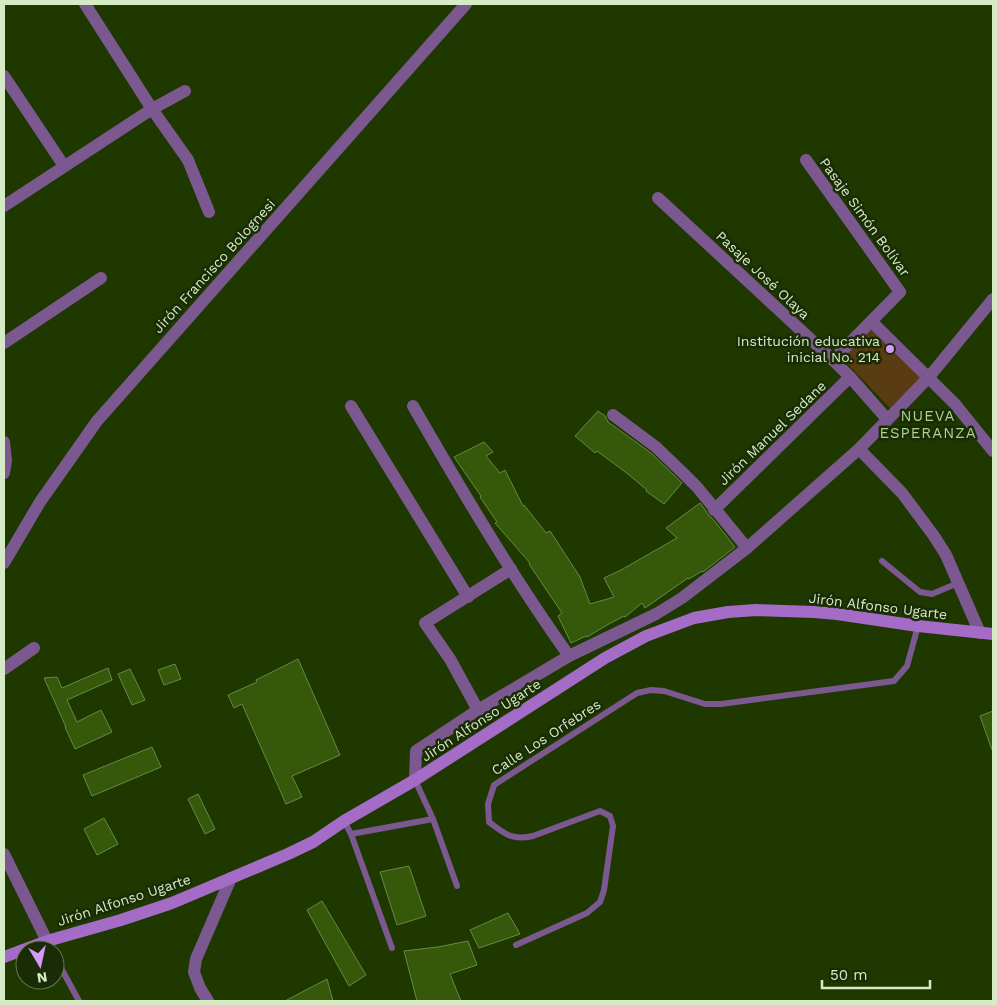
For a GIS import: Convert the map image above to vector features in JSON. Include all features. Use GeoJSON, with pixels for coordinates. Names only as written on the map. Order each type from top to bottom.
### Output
{"type":"FeatureCollection","features":[{"type":"Feature","properties":{"kind":"main road","name":"Jirón Alfonso Ugarte"},"geometry":{"type":"LineString","coordinates":[[65,940],[172,903],[313,842],[344,821],[415,780],[604,658],[646,636],[694,618],[728,612],[756,610],[837,614],[918,626],[993,634]]}},
{"type":"Feature","properties":{"kind":"street"},"geometry":{"type":"LineString","coordinates":[[85,4],[152,109],[188,160],[209,212]]}},
{"type":"Feature","properties":{"kind":"street","name":"Jirón Francisco Bolognesi"},"geometry":{"type":"LineString","coordinates":[[4,563],[40,502],[97,421],[466,4]]}},
{"type":"Feature","properties":{"kind":"street"},"geometry":{"type":"LineString","coordinates":[[4,76],[64,166]]}},
{"type":"Feature","properties":{"kind":"street"},"geometry":{"type":"LineString","coordinates":[[4,206],[152,109],[185,91]]}},
{"type":"Feature","properties":{"kind":"street","name":"Pasaje Simón Bolívar"},"geometry":{"type":"LineString","coordinates":[[806,160],[900,292],[872,322]]}},
{"type":"Feature","properties":{"kind":"street","name":"Pasaje José Olaya"},"geometry":{"type":"LineString","coordinates":[[658,198],[833,360],[887,419]]}},
{"type":"Feature","properties":{"kind":"street"},"geometry":{"type":"LineString","coordinates":[[4,342],[101,278]]}},
{"type":"Feature","properties":{"kind":"street"},"geometry":{"type":"LineString","coordinates":[[415,780],[416,751],[478,710],[569,656],[656,614],[682,598],[747,548],[859,449],[929,377],[993,299]]}},
{"type":"Feature","properties":{"kind":"street"},"geometry":{"type":"LineString","coordinates":[[833,360],[872,322],[955,404],[993,451]]}},
{"type":"Feature","properties":{"kind":"street","name":"Jirón Manuel Sedane"},"geometry":{"type":"LineString","coordinates":[[714,510],[850,377]]}},
{"type":"Feature","properties":{"kind":"street"},"geometry":{"type":"LineString","coordinates":[[351,406],[468,597]]}},
{"type":"Feature","properties":{"kind":"street"},"geometry":{"type":"LineString","coordinates":[[413,406],[475,512],[569,656]]}},
{"type":"Feature","properties":{"kind":"street"},"geometry":{"type":"LineString","coordinates":[[614,415],[656,447],[684,474],[747,548]]}},
{"type":"Feature","properties":{"kind":"street"},"geometry":{"type":"LineString","coordinates":[[4,442],[6,461],[4,473]]}},
{"type":"Feature","properties":{"kind":"street"},"geometry":{"type":"LineString","coordinates":[[859,449],[902,493],[946,554],[980,633]]}},
{"type":"Feature","properties":{"kind":"street"},"geometry":{"type":"LineString","coordinates":[[478,710],[450,659],[426,623],[512,569]]}},
{"type":"Feature","properties":{"kind":"street"},"geometry":{"type":"LineString","coordinates":[[594,644],[604,658]]}},
{"type":"Feature","properties":{"kind":"street"},"geometry":{"type":"LineString","coordinates":[[4,669],[34,648]]}},
{"type":"Feature","properties":{"kind":"street"},"geometry":{"type":"LineString","coordinates":[[4,854],[46,940]]}},
{"type":"Feature","properties":{"kind":"street"},"geometry":{"type":"LineString","coordinates":[[208,1001],[200,988],[194,972],[196,959],[231,878]]}},
{"type":"Feature","properties":{"kind":"lane"},"geometry":{"type":"LineString","coordinates":[[882,561],[920,592],[932,594],[958,583]]}},
{"type":"Feature","properties":{"kind":"lane","name":"Calle Los Orfebres"},"geometry":{"type":"LineString","coordinates":[[516,945],[587,913],[600,902],[604,890],[613,826],[610,816],[600,811],[521,839],[506,835],[490,822],[488,804],[494,785],[638,693],[651,690],[664,691],[705,704],[721,704],[894,681],[907,666],[918,626]]}},
{"type":"Feature","properties":{"kind":"lane"},"geometry":{"type":"LineString","coordinates":[[415,780],[433,819],[457,886]]}},
{"type":"Feature","properties":{"kind":"lane"},"geometry":{"type":"LineString","coordinates":[[351,834],[433,819]]}},
{"type":"Feature","properties":{"kind":"lane"},"geometry":{"type":"LineString","coordinates":[[344,821],[351,834],[392,948]]}},
{"type":"Feature","properties":{"kind":"lane"},"geometry":{"type":"LineString","coordinates":[[65,975],[79,1001]]}},
{"type":"Feature","properties":{"kind":"shaded area"},"geometry":{"type":"Polygon","coordinates":[[[874,328],[921,378],[890,408],[842,358],[874,328]]]}},
{"type":"Feature","properties":{"kind":"building"},"geometry":{"type":"Polygon","coordinates":[[[598,411],[605,416],[608,422],[651,453],[682,483],[664,504],[646,491],[628,474],[597,451],[595,453],[575,436],[598,411]]]}},
{"type":"Feature","properties":{"kind":"building"},"geometry":{"type":"Polygon","coordinates":[[[484,442],[493,452],[486,456],[500,473],[505,470],[523,506],[546,533],[550,531],[580,577],[590,604],[614,597],[604,578],[677,538],[666,528],[700,503],[735,547],[703,572],[688,578],[645,608],[642,603],[625,617],[587,637],[571,643],[558,616],[562,613],[530,563],[495,523],[497,522],[481,496],[454,457],[484,442]]]}},
{"type":"Feature","properties":{"kind":"building"},"geometry":{"type":"Polygon","coordinates":[[[298,659],[340,755],[292,776],[302,797],[286,804],[242,704],[234,708],[228,695],[257,682],[256,680],[298,659]]]}},
{"type":"Feature","properties":{"kind":"building"},"geometry":{"type":"Polygon","coordinates":[[[175,664],[181,679],[164,685],[158,670],[175,664]]]}},
{"type":"Feature","properties":{"kind":"building"},"geometry":{"type":"Polygon","coordinates":[[[108,668],[112,680],[67,700],[77,722],[101,710],[112,732],[75,749],[44,678],[57,677],[62,688],[108,668]]]}},
{"type":"Feature","properties":{"kind":"building"},"geometry":{"type":"Polygon","coordinates":[[[130,669],[145,700],[132,705],[118,674],[130,669]]]}},
{"type":"Feature","properties":{"kind":"building"},"geometry":{"type":"Polygon","coordinates":[[[993,711],[993,750],[992,750],[980,716],[993,711]]]}},
{"type":"Feature","properties":{"kind":"building"},"geometry":{"type":"Polygon","coordinates":[[[152,747],[161,767],[92,796],[83,775],[152,747]]]}},
{"type":"Feature","properties":{"kind":"building"},"geometry":{"type":"Polygon","coordinates":[[[198,794],[215,829],[205,834],[188,799],[198,794]]]}},
{"type":"Feature","properties":{"kind":"building"},"geometry":{"type":"Polygon","coordinates":[[[104,818],[118,844],[97,855],[84,829],[104,818]]]}},
{"type":"Feature","properties":{"kind":"building"},"geometry":{"type":"Polygon","coordinates":[[[409,866],[426,916],[397,925],[380,872],[409,866]]]}},
{"type":"Feature","properties":{"kind":"building"},"geometry":{"type":"Polygon","coordinates":[[[322,901],[366,975],[349,986],[307,910],[322,901]]]}},
{"type":"Feature","properties":{"kind":"building"},"geometry":{"type":"Polygon","coordinates":[[[508,913],[520,934],[479,948],[470,930],[508,913]]]}},
{"type":"Feature","properties":{"kind":"building"},"geometry":{"type":"Polygon","coordinates":[[[468,941],[477,965],[450,974],[461,1001],[417,1001],[404,951],[468,941]]]}},
{"type":"Feature","properties":{"kind":"building"},"geometry":{"type":"Polygon","coordinates":[[[327,979],[333,1001],[285,1001],[327,979]]]}},
{"type":"Feature","properties":{"kind":"place","name":"Institución educativa inicial No. 214"},"geometry":{"type":"Point","coordinates":[890,349]}},
{"type":"Feature","properties":{"kind":"district","name":"NUEVA ESPERANZA"},"geometry":{"type":"Point","coordinates":[928,424]}}]}
